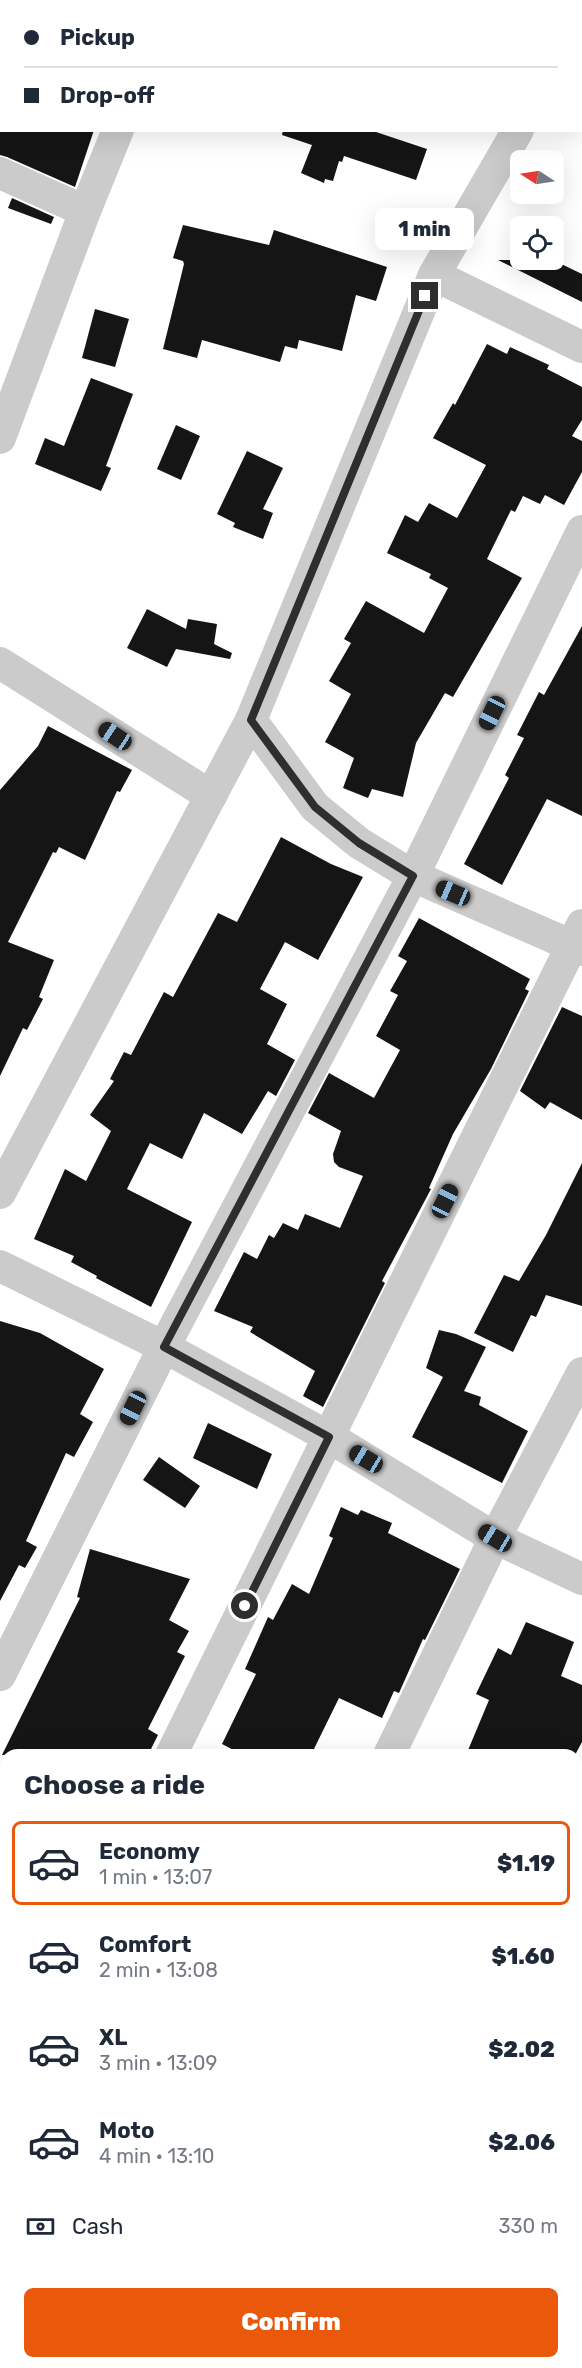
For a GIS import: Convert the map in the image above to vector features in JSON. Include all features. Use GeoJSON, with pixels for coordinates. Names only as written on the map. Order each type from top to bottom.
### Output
{"type":"FeatureCollection","features":[{"type":"Feature","properties":{"kind":"street"},"geometry":{"type":"LineString","coordinates":[[0,438],[85,211],[117,132]]}},
{"type":"Feature","properties":{"kind":"street"},"geometry":{"type":"LineString","coordinates":[[0,1193],[251,720],[434,275],[517,132]]}},
{"type":"Feature","properties":{"kind":"street"},"geometry":{"type":"LineString","coordinates":[[0,173],[85,211]]}},
{"type":"Feature","properties":{"kind":"street"},"geometry":{"type":"LineString","coordinates":[[434,275],[582,347]]}},
{"type":"Feature","properties":{"kind":"street"},"geometry":{"type":"LineString","coordinates":[[0,1675],[164,1347],[413,876],[582,531]]}},
{"type":"Feature","properties":{"kind":"street"},"geometry":{"type":"LineString","coordinates":[[0,663],[211,796]]}},
{"type":"Feature","properties":{"kind":"street"},"geometry":{"type":"LineString","coordinates":[[174,1749],[579,940],[413,876],[359,843],[315,807],[251,720]]}},
{"type":"Feature","properties":{"kind":"street"},"geometry":{"type":"LineString","coordinates":[[0,1266],[164,1347],[329,1437],[495,1538],[582,1579]]}},
{"type":"Feature","properties":{"kind":"street"},"geometry":{"type":"LineString","coordinates":[[392,1749],[495,1538],[582,1372]]}},
{"type":"Feature","properties":{"kind":"building"},"geometry":{"type":"Polygon","coordinates":[[[0,132],[93,132],[75,187],[0,155],[0,132]]]}},
{"type":"Feature","properties":{"kind":"building"},"geometry":{"type":"Polygon","coordinates":[[[283,132],[376,132],[427,149],[416,180],[344,156],[342,162],[339,161],[333,181],[325,179],[324,183],[301,173],[312,145],[282,135],[283,132]]]}},
{"type":"Feature","properties":{"kind":"building"},"geometry":{"type":"Polygon","coordinates":[[[12,198],[54,217],[51,224],[8,208],[12,198]]]}},
{"type":"Feature","properties":{"kind":"building"},"geometry":{"type":"Polygon","coordinates":[[[183,225],[269,245],[274,230],[387,267],[376,301],[356,295],[342,351],[299,340],[297,349],[285,346],[280,362],[202,340],[197,358],[163,349],[184,264],[183,261],[173,258],[183,225]]]}},
{"type":"Feature","properties":{"kind":"building"},"geometry":{"type":"Polygon","coordinates":[[[498,260],[510,260],[510,266],[498,260]]]}},
{"type":"Feature","properties":{"kind":"building"},"geometry":{"type":"Polygon","coordinates":[[[564,265],[582,274],[582,302],[518,270],[564,270],[564,265]]]}},
{"type":"Feature","properties":{"kind":"building"},"geometry":{"type":"Polygon","coordinates":[[[95,309],[129,319],[115,367],[82,358],[95,309]]]}},
{"type":"Feature","properties":{"kind":"building"},"geometry":{"type":"Polygon","coordinates":[[[487,344],[507,354],[510,347],[549,365],[547,369],[582,387],[582,420],[572,436],[582,441],[582,472],[564,505],[545,495],[540,504],[523,496],[515,512],[511,510],[487,559],[522,578],[453,697],[445,693],[416,743],[403,797],[372,789],[368,798],[343,788],[354,758],[325,742],[351,694],[329,681],[351,643],[344,639],[366,601],[424,633],[448,588],[429,578],[431,574],[387,553],[405,515],[418,522],[429,503],[457,518],[486,465],[433,438],[453,403],[455,405],[487,344]]]}},
{"type":"Feature","properties":{"kind":"building"},"geometry":{"type":"Polygon","coordinates":[[[91,378],[133,394],[106,466],[111,468],[101,491],[35,464],[45,438],[64,446],[91,378]]]}},
{"type":"Feature","properties":{"kind":"building"},"geometry":{"type":"Polygon","coordinates":[[[176,425],[200,436],[181,480],[157,469],[176,425]]]}},
{"type":"Feature","properties":{"kind":"building"},"geometry":{"type":"Polygon","coordinates":[[[247,451],[283,468],[263,509],[273,513],[263,539],[233,527],[235,523],[217,514],[247,451]]]}},
{"type":"Feature","properties":{"kind":"building"},"geometry":{"type":"Polygon","coordinates":[[[147,609],[186,629],[188,619],[217,624],[214,644],[232,653],[230,659],[176,649],[167,667],[127,648],[147,609]]]}},
{"type":"Feature","properties":{"kind":"building"},"geometry":{"type":"Polygon","coordinates":[[[582,626],[582,816],[547,799],[502,885],[464,864],[509,778],[505,775],[524,738],[517,735],[539,692],[544,695],[582,626]]]}},
{"type":"Feature","properties":{"kind":"building"},"geometry":{"type":"Polygon","coordinates":[[[48,726],[132,770],[120,792],[117,791],[85,860],[59,847],[56,853],[53,852],[8,942],[54,960],[39,997],[43,999],[27,1030],[23,1028],[0,1076],[0,790],[38,746],[48,726]]]}},
{"type":"Feature","properties":{"kind":"building"},"geometry":{"type":"Polygon","coordinates":[[[281,837],[331,864],[363,877],[318,960],[285,942],[260,989],[287,1004],[267,1044],[295,1060],[276,1096],[268,1091],[242,1134],[204,1113],[182,1159],[150,1143],[127,1189],[192,1222],[151,1307],[71,1262],[74,1256],[34,1239],[65,1169],[86,1181],[111,1131],[90,1115],[114,1081],[110,1079],[124,1052],[131,1055],[164,992],[173,997],[218,913],[237,922],[281,837]]]}},
{"type":"Feature","properties":{"kind":"building"},"geometry":{"type":"Polygon","coordinates":[[[419,918],[530,979],[525,989],[529,991],[491,1069],[453,1134],[429,1188],[431,1189],[382,1281],[385,1283],[323,1407],[303,1396],[315,1371],[250,1332],[253,1327],[214,1311],[244,1252],[257,1259],[269,1235],[274,1238],[283,1223],[298,1230],[305,1214],[340,1228],[363,1176],[339,1167],[334,1162],[333,1154],[341,1131],[308,1113],[329,1073],[374,1098],[400,1050],[376,1036],[398,995],[390,991],[407,961],[398,956],[419,918]]]}},
{"type":"Feature","properties":{"kind":"building"},"geometry":{"type":"Polygon","coordinates":[[[562,1007],[582,1016],[582,1120],[550,1102],[545,1109],[520,1091],[562,1007]]]}},
{"type":"Feature","properties":{"kind":"building"},"geometry":{"type":"Polygon","coordinates":[[[582,1163],[582,1306],[546,1295],[536,1317],[531,1315],[513,1352],[474,1333],[504,1275],[519,1281],[546,1235],[582,1163]]]}},
{"type":"Feature","properties":{"kind":"building"},"geometry":{"type":"Polygon","coordinates":[[[0,1321],[40,1333],[104,1369],[80,1414],[93,1422],[74,1457],[66,1453],[26,1541],[37,1547],[25,1568],[19,1565],[0,1601],[0,1321]]]}},
{"type":"Feature","properties":{"kind":"building"},"geometry":{"type":"Polygon","coordinates":[[[439,1330],[456,1334],[486,1347],[464,1391],[481,1397],[479,1405],[528,1431],[502,1483],[412,1437],[443,1377],[426,1368],[439,1330]]]}},
{"type":"Feature","properties":{"kind":"building"},"geometry":{"type":"Polygon","coordinates":[[[208,1423],[272,1454],[257,1489],[193,1458],[208,1423]]]}},
{"type":"Feature","properties":{"kind":"building"},"geometry":{"type":"Polygon","coordinates":[[[159,1457],[200,1486],[185,1508],[143,1480],[159,1457]]]}},
{"type":"Feature","properties":{"kind":"building"},"geometry":{"type":"Polygon","coordinates":[[[341,1507],[358,1515],[361,1510],[392,1523],[388,1533],[460,1569],[425,1640],[423,1639],[399,1693],[394,1691],[382,1718],[339,1698],[314,1749],[232,1749],[222,1744],[256,1674],[245,1669],[268,1617],[273,1620],[292,1584],[309,1594],[333,1538],[329,1536],[341,1507]]]}},
{"type":"Feature","properties":{"kind":"building"},"geometry":{"type":"Polygon","coordinates":[[[90,1549],[190,1579],[169,1620],[189,1631],[177,1652],[185,1656],[148,1729],[158,1735],[151,1749],[5,1749],[80,1598],[77,1597],[90,1549]]]}},
{"type":"Feature","properties":{"kind":"building"},"geometry":{"type":"Polygon","coordinates":[[[526,1622],[574,1642],[561,1676],[582,1685],[582,1742],[578,1749],[469,1749],[489,1700],[476,1694],[498,1648],[511,1655],[526,1622]]]}},
{"type":"Feature","properties":{"kind":"route"},"geometry":{"type":"LineString","coordinates":[[245,1606],[329,1437],[164,1347],[413,876],[359,843],[315,807],[251,720],[425,296]]}}]}
